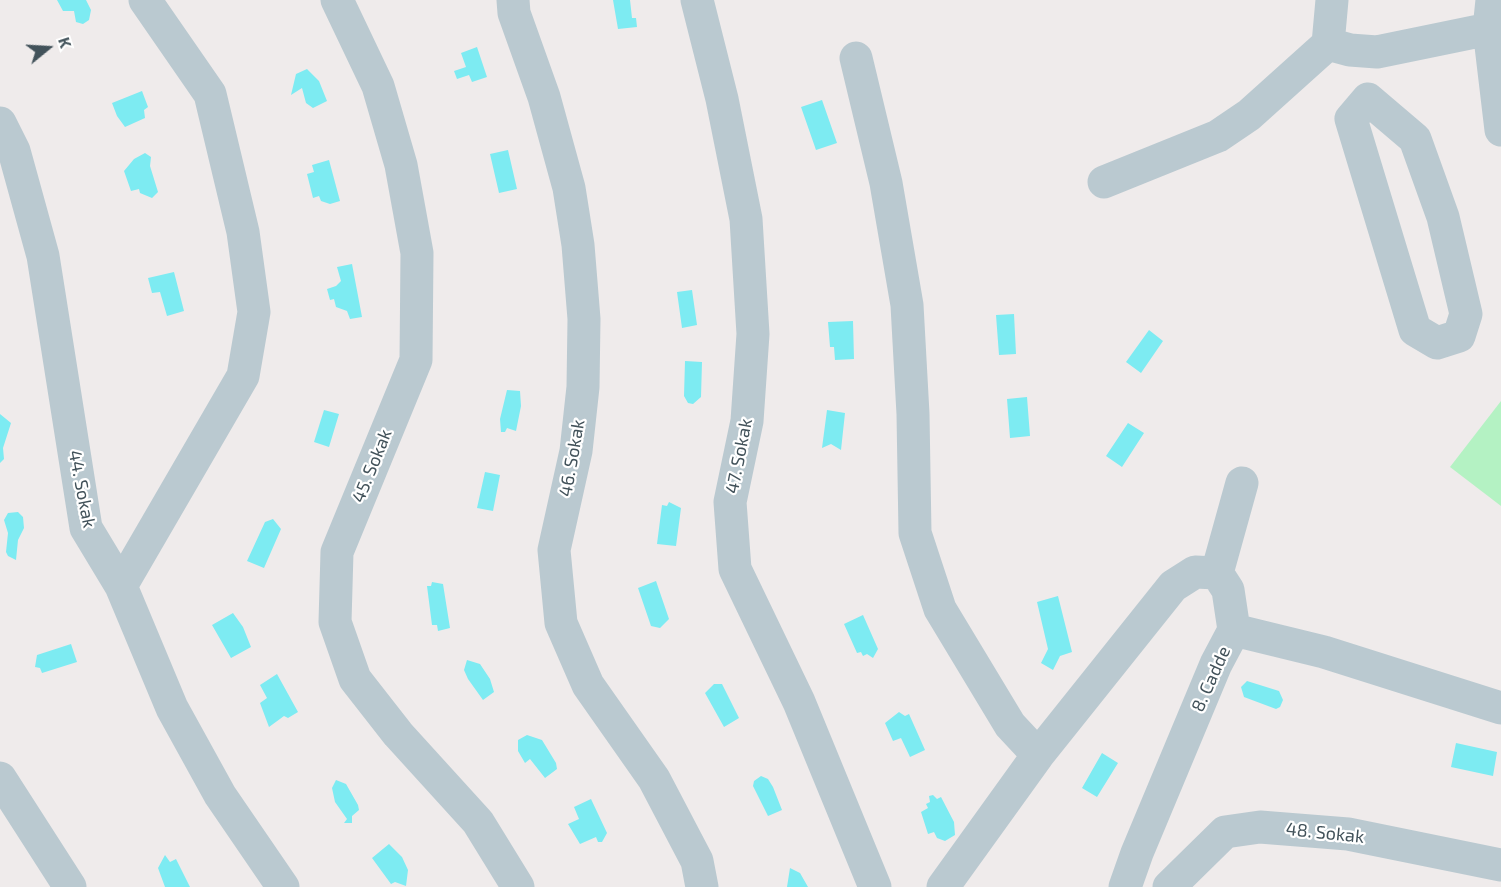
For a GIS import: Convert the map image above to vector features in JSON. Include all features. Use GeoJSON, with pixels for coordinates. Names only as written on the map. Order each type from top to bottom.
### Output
{"type":"FeatureCollection","features":[{"type":"Feature","properties":{"kind":"street"},"geometry":{"type":"LineString","coordinates":[[122,586],[243,376],[254,312],[243,232],[210,94],[145,0]]}},
{"type":"Feature","properties":{"kind":"street","name":"45. Sokak"},"geometry":{"type":"LineString","coordinates":[[337,0],[378,86],[401,165],[417,253],[416,360],[337,552],[335,622],[355,679],[398,734],[478,822],[518,887]]}},
{"type":"Feature","properties":{"kind":"street","name":"46. Sokak"},"geometry":{"type":"LineString","coordinates":[[513,0],[514,13],[558,142],[579,256],[584,319],[583,387],[576,451],[554,550],[561,623],[588,685],[654,779],[697,861],[702,887]]}},
{"type":"Feature","properties":{"kind":"street","name":"47. Sokak"},"geometry":{"type":"LineString","coordinates":[[697,0],[722,99],[746,219],[753,334],[747,421],[730,502],[735,569],[799,702],[875,887]]}},
{"type":"Feature","properties":{"kind":"street"},"geometry":{"type":"LineString","coordinates":[[1104,182],[1201,144],[1235,126],[1328,44],[1330,1]]}},
{"type":"Feature","properties":{"kind":"street"},"geometry":{"type":"LineString","coordinates":[[1328,44],[1350,50],[1377,52],[1490,15],[1501,130]]}},
{"type":"Feature","properties":{"kind":"street"},"geometry":{"type":"LineString","coordinates":[[1368,99],[1415,139],[1443,217],[1466,314],[1459,336],[1437,343],[1415,330],[1351,119],[1368,99],[1377,52]]}},
{"type":"Feature","properties":{"kind":"street"},"geometry":{"type":"LineString","coordinates":[[856,58],[886,183],[907,305],[913,414],[915,533],[940,609],[1010,725],[1038,755]]}},
{"type":"Feature","properties":{"kind":"street","name":"44. Sokak"},"geometry":{"type":"LineString","coordinates":[[0,123],[14,151],[44,256],[86,528],[122,586],[172,708],[220,795],[283,887]]}},
{"type":"Feature","properties":{"kind":"street"},"geometry":{"type":"LineString","coordinates":[[1234,630],[1228,590],[1217,573],[1242,483]]}},
{"type":"Feature","properties":{"kind":"street"},"geometry":{"type":"LineString","coordinates":[[943,887],[1038,755],[1173,586],[1195,572],[1217,573]]}},
{"type":"Feature","properties":{"kind":"street","name":"8. Cadde"},"geometry":{"type":"LineString","coordinates":[[1125,887],[1207,685],[1234,630],[1324,652],[1501,708]]}},
{"type":"Feature","properties":{"kind":"street"},"geometry":{"type":"LineString","coordinates":[[0,778],[70,887]]}},
{"type":"Feature","properties":{"kind":"street","name":"48. Sokak"},"geometry":{"type":"LineString","coordinates":[[1169,887],[1225,832],[1260,827],[1348,834],[1501,865]]}},
{"type":"Feature","properties":{"kind":"green space"},"geometry":{"type":"Polygon","coordinates":[[[1501,401],[1501,506],[1450,467],[1501,401]]]}},
{"type":"Feature","properties":{"kind":"water"},"geometry":{"type":"Polygon","coordinates":[[[57,0],[86,0],[91,10],[89,20],[83,24],[76,22],[74,11],[63,11],[57,0]]]}},
{"type":"Feature","properties":{"kind":"water"},"geometry":{"type":"Polygon","coordinates":[[[613,0],[630,0],[632,18],[636,18],[637,27],[618,29],[613,0]]]}},
{"type":"Feature","properties":{"kind":"water"},"geometry":{"type":"Polygon","coordinates":[[[477,47],[487,77],[472,82],[469,75],[457,79],[454,71],[466,67],[461,53],[477,47]]]}},
{"type":"Feature","properties":{"kind":"water"},"geometry":{"type":"Polygon","coordinates":[[[307,69],[319,81],[327,101],[313,108],[306,103],[302,88],[291,95],[296,74],[307,69]]]}},
{"type":"Feature","properties":{"kind":"water"},"geometry":{"type":"Polygon","coordinates":[[[142,91],[148,107],[144,110],[145,118],[125,127],[112,103],[142,91]]]}},
{"type":"Feature","properties":{"kind":"water"},"geometry":{"type":"Polygon","coordinates":[[[822,100],[837,143],[816,150],[801,107],[822,100]]]}},
{"type":"Feature","properties":{"kind":"water"},"geometry":{"type":"Polygon","coordinates":[[[508,150],[517,189],[499,193],[490,154],[508,150]]]}},
{"type":"Feature","properties":{"kind":"water"},"geometry":{"type":"Polygon","coordinates":[[[145,153],[151,157],[150,166],[158,192],[152,198],[140,193],[139,189],[131,191],[124,171],[134,159],[145,153]]]}},
{"type":"Feature","properties":{"kind":"water"},"geometry":{"type":"Polygon","coordinates":[[[329,160],[340,201],[330,204],[321,201],[319,196],[313,198],[307,174],[314,172],[312,165],[329,160]]]}},
{"type":"Feature","properties":{"kind":"water"},"geometry":{"type":"Polygon","coordinates":[[[352,264],[362,317],[350,319],[347,311],[336,307],[334,299],[330,300],[327,289],[336,286],[341,281],[337,267],[352,264]]]}},
{"type":"Feature","properties":{"kind":"water"},"geometry":{"type":"Polygon","coordinates":[[[174,272],[184,311],[167,316],[160,292],[152,293],[148,278],[174,272]]]}},
{"type":"Feature","properties":{"kind":"water"},"geometry":{"type":"Polygon","coordinates":[[[692,290],[697,325],[682,328],[677,292],[692,290]]]}},
{"type":"Feature","properties":{"kind":"water"},"geometry":{"type":"Polygon","coordinates":[[[1014,314],[1016,354],[999,355],[996,315],[1014,314]]]}},
{"type":"Feature","properties":{"kind":"water"},"geometry":{"type":"Polygon","coordinates":[[[853,321],[854,359],[835,360],[834,347],[830,347],[828,322],[853,321]]]}},
{"type":"Feature","properties":{"kind":"water"},"geometry":{"type":"Polygon","coordinates":[[[1149,330],[1163,341],[1141,373],[1126,362],[1149,330]]]}},
{"type":"Feature","properties":{"kind":"water"},"geometry":{"type":"Polygon","coordinates":[[[685,361],[702,362],[701,397],[693,404],[688,403],[684,396],[685,361]]]}},
{"type":"Feature","properties":{"kind":"water"},"geometry":{"type":"Polygon","coordinates":[[[507,390],[520,391],[521,406],[516,431],[507,428],[505,432],[501,432],[500,419],[507,390]]]}},
{"type":"Feature","properties":{"kind":"water"},"geometry":{"type":"Polygon","coordinates":[[[1027,397],[1030,436],[1010,438],[1007,399],[1027,397]]]}},
{"type":"Feature","properties":{"kind":"water"},"geometry":{"type":"Polygon","coordinates":[[[324,410],[339,414],[329,447],[314,442],[324,410]]]}},
{"type":"Feature","properties":{"kind":"water"},"geometry":{"type":"Polygon","coordinates":[[[827,410],[845,413],[841,450],[831,444],[822,448],[827,410]]]}},
{"type":"Feature","properties":{"kind":"water"},"geometry":{"type":"Polygon","coordinates":[[[0,414],[11,423],[3,448],[4,459],[0,463],[0,414]]]}},
{"type":"Feature","properties":{"kind":"water"},"geometry":{"type":"Polygon","coordinates":[[[1128,423],[1144,433],[1122,467],[1106,456],[1128,423]]]}},
{"type":"Feature","properties":{"kind":"water"},"geometry":{"type":"Polygon","coordinates":[[[485,472],[500,475],[493,511],[477,508],[485,472]]]}},
{"type":"Feature","properties":{"kind":"water"},"geometry":{"type":"Polygon","coordinates":[[[669,502],[681,508],[676,546],[657,544],[662,505],[667,506],[669,502]]]}},
{"type":"Feature","properties":{"kind":"water"},"geometry":{"type":"Polygon","coordinates":[[[18,512],[23,517],[24,528],[18,540],[16,560],[8,556],[6,552],[8,533],[4,520],[8,513],[18,512]]]}},
{"type":"Feature","properties":{"kind":"water"},"geometry":{"type":"Polygon","coordinates":[[[273,519],[281,529],[264,568],[247,561],[265,522],[273,519]]]}},
{"type":"Feature","properties":{"kind":"water"},"geometry":{"type":"Polygon","coordinates":[[[656,581],[669,619],[660,628],[651,626],[638,588],[656,581]]]}},
{"type":"Feature","properties":{"kind":"water"},"geometry":{"type":"Polygon","coordinates":[[[432,582],[443,584],[450,628],[438,631],[437,625],[432,625],[427,586],[431,586],[432,582]]]}},
{"type":"Feature","properties":{"kind":"water"},"geometry":{"type":"Polygon","coordinates":[[[1058,596],[1072,652],[1060,656],[1053,670],[1041,663],[1048,649],[1037,602],[1058,596]]]}},
{"type":"Feature","properties":{"kind":"water"},"geometry":{"type":"Polygon","coordinates":[[[233,613],[243,627],[251,647],[231,658],[212,625],[233,613]]]}},
{"type":"Feature","properties":{"kind":"water"},"geometry":{"type":"Polygon","coordinates":[[[863,615],[878,649],[873,658],[867,654],[863,656],[861,652],[857,653],[844,624],[863,615]]]}},
{"type":"Feature","properties":{"kind":"water"},"geometry":{"type":"Polygon","coordinates":[[[71,644],[77,662],[42,673],[40,668],[35,667],[37,655],[71,644]]]}},
{"type":"Feature","properties":{"kind":"water"},"geometry":{"type":"Polygon","coordinates":[[[467,660],[480,664],[490,679],[494,692],[483,700],[464,670],[467,660]]]}},
{"type":"Feature","properties":{"kind":"water"},"geometry":{"type":"Polygon","coordinates":[[[277,674],[298,712],[288,718],[284,716],[269,727],[260,703],[267,698],[260,685],[277,674]]]}},
{"type":"Feature","properties":{"kind":"water"},"geometry":{"type":"Polygon","coordinates":[[[1247,681],[1279,691],[1283,700],[1280,707],[1276,709],[1244,697],[1241,687],[1247,681]]]}},
{"type":"Feature","properties":{"kind":"water"},"geometry":{"type":"Polygon","coordinates":[[[714,684],[722,684],[739,718],[724,727],[705,693],[714,684]]]}},
{"type":"Feature","properties":{"kind":"water"},"geometry":{"type":"Polygon","coordinates":[[[899,712],[905,716],[909,714],[925,750],[910,757],[901,738],[893,741],[885,723],[899,712]]]}},
{"type":"Feature","properties":{"kind":"water"},"geometry":{"type":"Polygon","coordinates":[[[527,735],[542,740],[556,763],[557,769],[545,778],[530,759],[525,763],[518,751],[518,740],[527,735]]]}},
{"type":"Feature","properties":{"kind":"water"},"geometry":{"type":"Polygon","coordinates":[[[1456,743],[1497,752],[1493,776],[1451,767],[1456,743]]]}},
{"type":"Feature","properties":{"kind":"water"},"geometry":{"type":"Polygon","coordinates":[[[1102,753],[1118,763],[1097,797],[1082,788],[1102,753]]]}},
{"type":"Feature","properties":{"kind":"water"},"geometry":{"type":"Polygon","coordinates":[[[761,776],[768,779],[773,787],[782,810],[768,816],[753,786],[754,781],[761,776]]]}},
{"type":"Feature","properties":{"kind":"water"},"geometry":{"type":"Polygon","coordinates":[[[336,780],[346,784],[358,805],[359,810],[352,816],[352,823],[344,823],[347,819],[335,802],[332,788],[336,780]]]}},
{"type":"Feature","properties":{"kind":"water"},"geometry":{"type":"Polygon","coordinates":[[[933,795],[937,799],[941,797],[954,822],[955,835],[945,841],[937,838],[934,832],[928,834],[921,812],[928,808],[926,804],[930,802],[929,796],[933,795]]]}},
{"type":"Feature","properties":{"kind":"water"},"geometry":{"type":"Polygon","coordinates":[[[591,799],[607,833],[602,842],[598,842],[596,837],[580,844],[568,824],[579,819],[574,807],[591,799]]]}},
{"type":"Feature","properties":{"kind":"water"},"geometry":{"type":"Polygon","coordinates":[[[389,844],[402,857],[408,870],[406,886],[395,882],[391,884],[372,858],[389,844]]]}},
{"type":"Feature","properties":{"kind":"water"},"geometry":{"type":"Polygon","coordinates":[[[165,855],[170,862],[176,859],[190,887],[165,887],[158,868],[165,855]]]}},
{"type":"Feature","properties":{"kind":"water"},"geometry":{"type":"Polygon","coordinates":[[[790,868],[800,873],[808,887],[787,887],[790,868]]]}}]}
